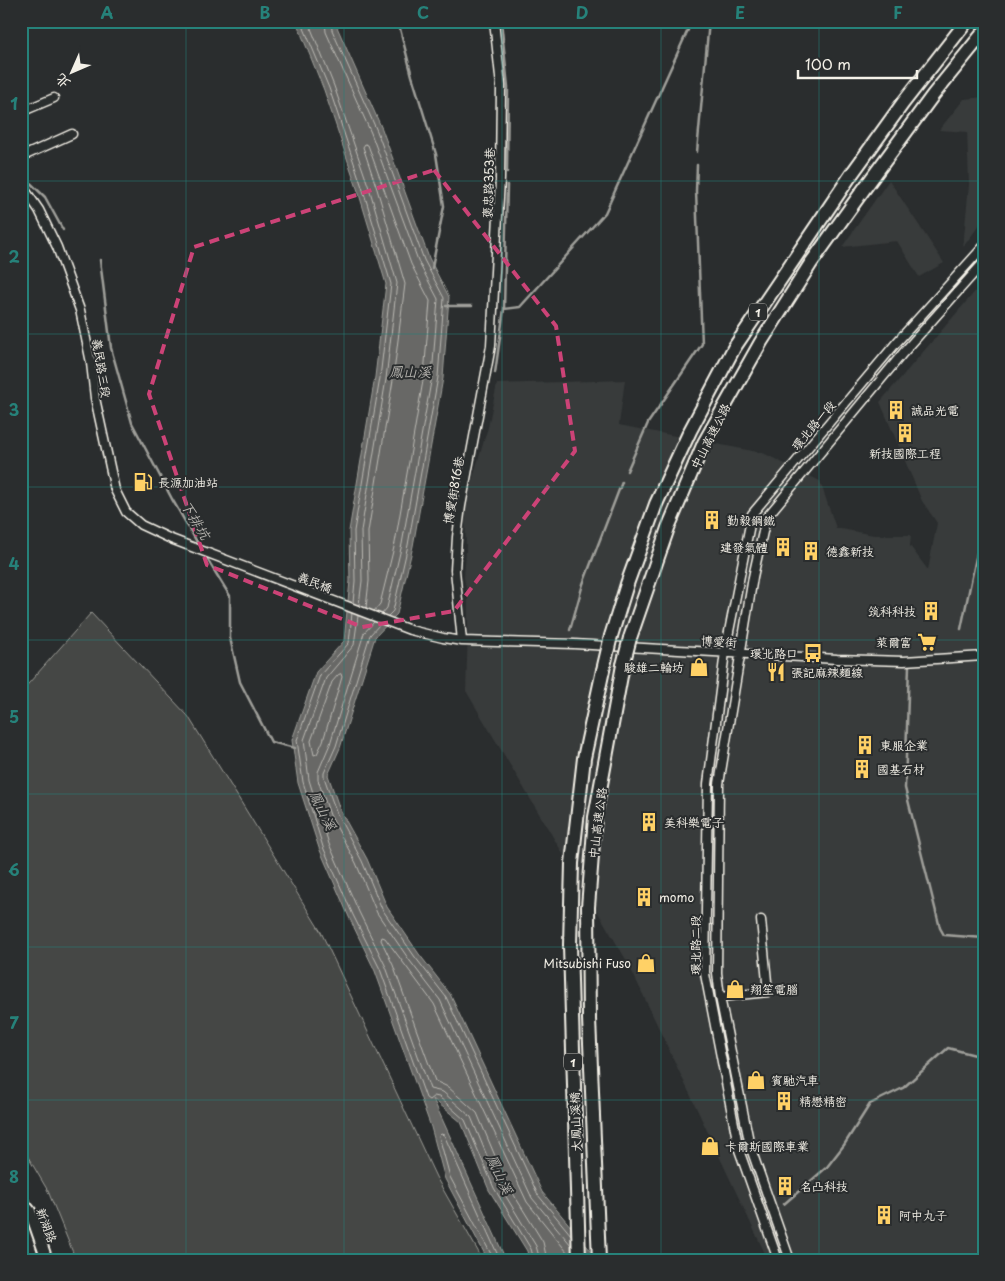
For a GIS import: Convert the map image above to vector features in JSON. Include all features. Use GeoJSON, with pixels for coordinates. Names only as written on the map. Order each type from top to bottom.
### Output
{"type":"FeatureCollection","features":[{"type":"Feature","properties":{"kind":"highway","name":"中山高速公路"},"geometry":{"type":"LineString","coordinates":[[572,863],[584,758],[611,636],[627,584],[656,504],[690,431],[734,348],[851,175],[903,103],[968,21]]}},
{"type":"Feature","properties":{"kind":"highway","name":"中山高速公路"},"geometry":{"type":"LineString","coordinates":[[588,907],[595,817],[630,638],[668,528],[704,443],[761,342],[811,264],[933,95],[984,32]]}},
{"type":"Feature","properties":{"kind":"highway","name":"大鳳山溪橋"},"geometry":{"type":"LineString","coordinates":[[572,863],[570,945],[580,1260]]}},
{"type":"Feature","properties":{"kind":"highway","name":"大鳳山溪橋"},"geometry":{"type":"LineString","coordinates":[[588,907],[599,1260]]}},
{"type":"Feature","properties":{"kind":"main road","name":"新湖路"},"geometry":{"type":"LineString","coordinates":[[21,1200],[30,1211],[47,1260]]}},
{"type":"Feature","properties":{"kind":"street","name":"褒忠路353巷"},"geometry":{"type":"LineString","coordinates":[[491,346],[500,179],[501,86],[494,21]]}},
{"type":"Feature","properties":{"kind":"street"},"geometry":{"type":"LineString","coordinates":[[21,112],[54,98]]}},
{"type":"Feature","properties":{"kind":"street"},"geometry":{"type":"LineString","coordinates":[[21,157],[72,134]]}},
{"type":"Feature","properties":{"kind":"street","name":"義民路三段"},"geometry":{"type":"LineString","coordinates":[[21,184],[40,210],[58,247],[80,310],[91,363],[95,398],[115,490],[126,512],[141,525],[171,539]]}},
{"type":"Feature","properties":{"kind":"street","name":"環北路一段"},"geometry":{"type":"LineString","coordinates":[[724,652],[752,514],[897,342],[984,246]]}},
{"type":"Feature","properties":{"kind":"street","name":"環北路一段"},"geometry":{"type":"LineString","coordinates":[[740,654],[753,577],[766,518],[903,353],[984,262]]}},
{"type":"Feature","properties":{"kind":"street","name":"博愛街816巷"},"geometry":{"type":"LineString","coordinates":[[462,640],[455,570],[457,537],[491,346]]}},
{"type":"Feature","properties":{"kind":"street","name":"義民橋"},"geometry":{"type":"LineString","coordinates":[[171,539],[410,630],[453,639]]}},
{"type":"Feature","properties":{"kind":"street","name":"博愛街"},"geometry":{"type":"LineString","coordinates":[[453,639],[837,659],[904,660],[984,656]]}},
{"type":"Feature","properties":{"kind":"street","name":"環北路二段"},"geometry":{"type":"LineString","coordinates":[[724,652],[708,784],[705,974],[739,1150],[778,1260]]}},
{"type":"Feature","properties":{"kind":"street","name":"環北路二段"},"geometry":{"type":"LineString","coordinates":[[740,654],[720,784],[717,973],[720,997],[750,1146],[790,1260]]}},
{"type":"Feature","properties":{"kind":"street"},"geometry":{"type":"LineString","coordinates":[[720,997],[768,992],[761,920]]}},
{"type":"Feature","properties":{"kind":"highlighted area"},"geometry":{"type":"Polygon","coordinates":[[[434,170],[556,326],[575,451],[454,611],[362,627],[207,565],[149,394],[194,247],[434,170]]]}},
{"type":"Feature","properties":{"kind":"shaded area"},"geometry":{"type":"Polygon","coordinates":[[[984,97],[984,219],[963,247],[969,184],[967,132],[939,130],[964,99],[984,97]]]}},
{"type":"Feature","properties":{"kind":"shaded area"},"geometry":{"type":"Polygon","coordinates":[[[889,180],[944,263],[919,277],[897,241],[842,247],[889,180]]]}},
{"type":"Feature","properties":{"kind":"shaded area"},"geometry":{"type":"Polygon","coordinates":[[[984,281],[984,1260],[768,1260],[628,963],[466,691],[468,599],[464,577],[466,551],[465,504],[488,427],[497,384],[625,380],[619,425],[763,453],[820,481],[836,528],[874,535],[911,535],[910,546],[928,570],[937,523],[922,501],[880,402],[984,281]]]}},
{"type":"Feature","properties":{"kind":"shaded area"},"geometry":{"type":"Polygon","coordinates":[[[91,613],[188,716],[321,932],[436,1177],[483,1260],[76,1260],[48,1191],[21,1145],[21,692],[91,613]]]}},
{"type":"Feature","properties":{"kind":"water","name":"鳳山溪"},"geometry":{"type":"Polygon","coordinates":[[[296,21],[336,21],[382,129],[429,258],[449,297],[443,378],[413,546],[397,614],[375,637],[340,748],[328,775],[340,810],[367,859],[387,907],[419,954],[450,994],[542,1192],[596,1257],[608,1260],[529,1260],[527,1251],[489,1190],[461,1122],[433,1099],[506,1260],[488,1260],[445,1179],[431,1127],[375,971],[319,848],[298,783],[292,740],[316,672],[344,641],[350,581],[349,531],[375,377],[386,284],[359,194],[324,90],[296,21]]]}},
{"type":"Feature","properties":{"kind":"waterway"},"geometry":{"type":"LineString","coordinates":[[398,21],[412,76],[436,154],[444,206],[432,268]]}},
{"type":"Feature","properties":{"kind":"waterway"},"geometry":{"type":"LineString","coordinates":[[501,21],[508,87],[507,172]]}},
{"type":"Feature","properties":{"kind":"waterway"},"geometry":{"type":"LineString","coordinates":[[504,309],[520,307],[605,213],[692,21]]}},
{"type":"Feature","properties":{"kind":"waterway"},"geometry":{"type":"LineString","coordinates":[[697,152],[709,21]]}},
{"type":"Feature","properties":{"kind":"waterway"},"geometry":{"type":"LineString","coordinates":[[627,471],[648,423],[702,344],[696,191],[697,165]]}},
{"type":"Feature","properties":{"kind":"waterway","name":"下排坑"},"geometry":{"type":"LineString","coordinates":[[21,174],[45,197],[63,230]]}},
{"type":"Feature","properties":{"kind":"waterway"},"geometry":{"type":"LineString","coordinates":[[495,373],[504,309],[507,185]]}},
{"type":"Feature","properties":{"kind":"waterway","name":"下排坑"},"geometry":{"type":"LineString","coordinates":[[100,260],[111,348],[132,423],[200,547]]}},
{"type":"Feature","properties":{"kind":"waterway"},"geometry":{"type":"LineString","coordinates":[[446,306],[472,306]]}},
{"type":"Feature","properties":{"kind":"waterway"},"geometry":{"type":"LineString","coordinates":[[570,630],[583,584],[622,482]]}},
{"type":"Feature","properties":{"kind":"waterway"},"geometry":{"type":"LineString","coordinates":[[961,629],[977,553],[984,539]]}},
{"type":"Feature","properties":{"kind":"waterway","name":"下排坑"},"geometry":{"type":"LineString","coordinates":[[204,554],[230,596],[230,638],[240,682],[271,742],[295,748]]}},
{"type":"Feature","properties":{"kind":"waterway"},"geometry":{"type":"LineString","coordinates":[[909,665],[905,788],[940,928],[944,935],[984,938]]}},
{"type":"Feature","properties":{"kind":"waterway"},"geometry":{"type":"LineString","coordinates":[[784,1204],[827,1167],[844,1145],[870,1104],[903,1088],[948,1048],[983,1057],[984,1049]]}},
{"type":"Feature","properties":{"kind":"waterway"},"geometry":{"type":"LineString","coordinates":[[718,1260],[721,1257]]}},
{"type":"Feature","properties":{"kind":"place","name":"誠品光電"},"geometry":{"type":"Point","coordinates":[896,410]}},
{"type":"Feature","properties":{"kind":"place","name":"新技國際工程"},"geometry":{"type":"Point","coordinates":[905,433]}},
{"type":"Feature","properties":{"kind":"place","name":"長源加油站"},"geometry":{"type":"Point","coordinates":[143,482]}},
{"type":"Feature","properties":{"kind":"place","name":"勤毅鋼鐵"},"geometry":{"type":"Point","coordinates":[712,520]}},
{"type":"Feature","properties":{"kind":"place","name":"建發氣體"},"geometry":{"type":"Point","coordinates":[783,547]}},
{"type":"Feature","properties":{"kind":"place","name":"德鑫新技"},"geometry":{"type":"Point","coordinates":[811,551]}},
{"type":"Feature","properties":{"kind":"place","name":"筑科科技"},"geometry":{"type":"Point","coordinates":[931,611]}},
{"type":"Feature","properties":{"kind":"place","name":"萊爾富"},"geometry":{"type":"Point","coordinates":[927,642]}},
{"type":"Feature","properties":{"kind":"place","name":"環北路口"},"geometry":{"type":"Point","coordinates":[813,653]}},
{"type":"Feature","properties":{"kind":"place","name":"駿雄二輪坊"},"geometry":{"type":"Point","coordinates":[699,667]}},
{"type":"Feature","properties":{"kind":"place","name":"張記麻辣麵線"},"geometry":{"type":"Point","coordinates":[776,672]}},
{"type":"Feature","properties":{"kind":"place","name":"東服企業"},"geometry":{"type":"Point","coordinates":[865,745]}},
{"type":"Feature","properties":{"kind":"place","name":"國基石材"},"geometry":{"type":"Point","coordinates":[862,769]}},
{"type":"Feature","properties":{"kind":"place","name":"美科樂電子"},"geometry":{"type":"Point","coordinates":[649,822]}},
{"type":"Feature","properties":{"kind":"place","name":"momo"},"geometry":{"type":"Point","coordinates":[644,897]}},
{"type":"Feature","properties":{"kind":"place","name":"Mitsubishi Fuso"},"geometry":{"type":"Point","coordinates":[646,963]}},
{"type":"Feature","properties":{"kind":"place","name":"翔笙電腦"},"geometry":{"type":"Point","coordinates":[735,989]}},
{"type":"Feature","properties":{"kind":"place","name":"賓馳汽車"},"geometry":{"type":"Point","coordinates":[756,1080]}},
{"type":"Feature","properties":{"kind":"place","name":"精懋精密"},"geometry":{"type":"Point","coordinates":[784,1101]}},
{"type":"Feature","properties":{"kind":"place","name":"卡爾斯國際車業"},"geometry":{"type":"Point","coordinates":[710,1146]}},
{"type":"Feature","properties":{"kind":"place","name":"名凸科技"},"geometry":{"type":"Point","coordinates":[785,1186]}},
{"type":"Feature","properties":{"kind":"place","name":"阿中丸子"},"geometry":{"type":"Point","coordinates":[884,1215]}}]}
